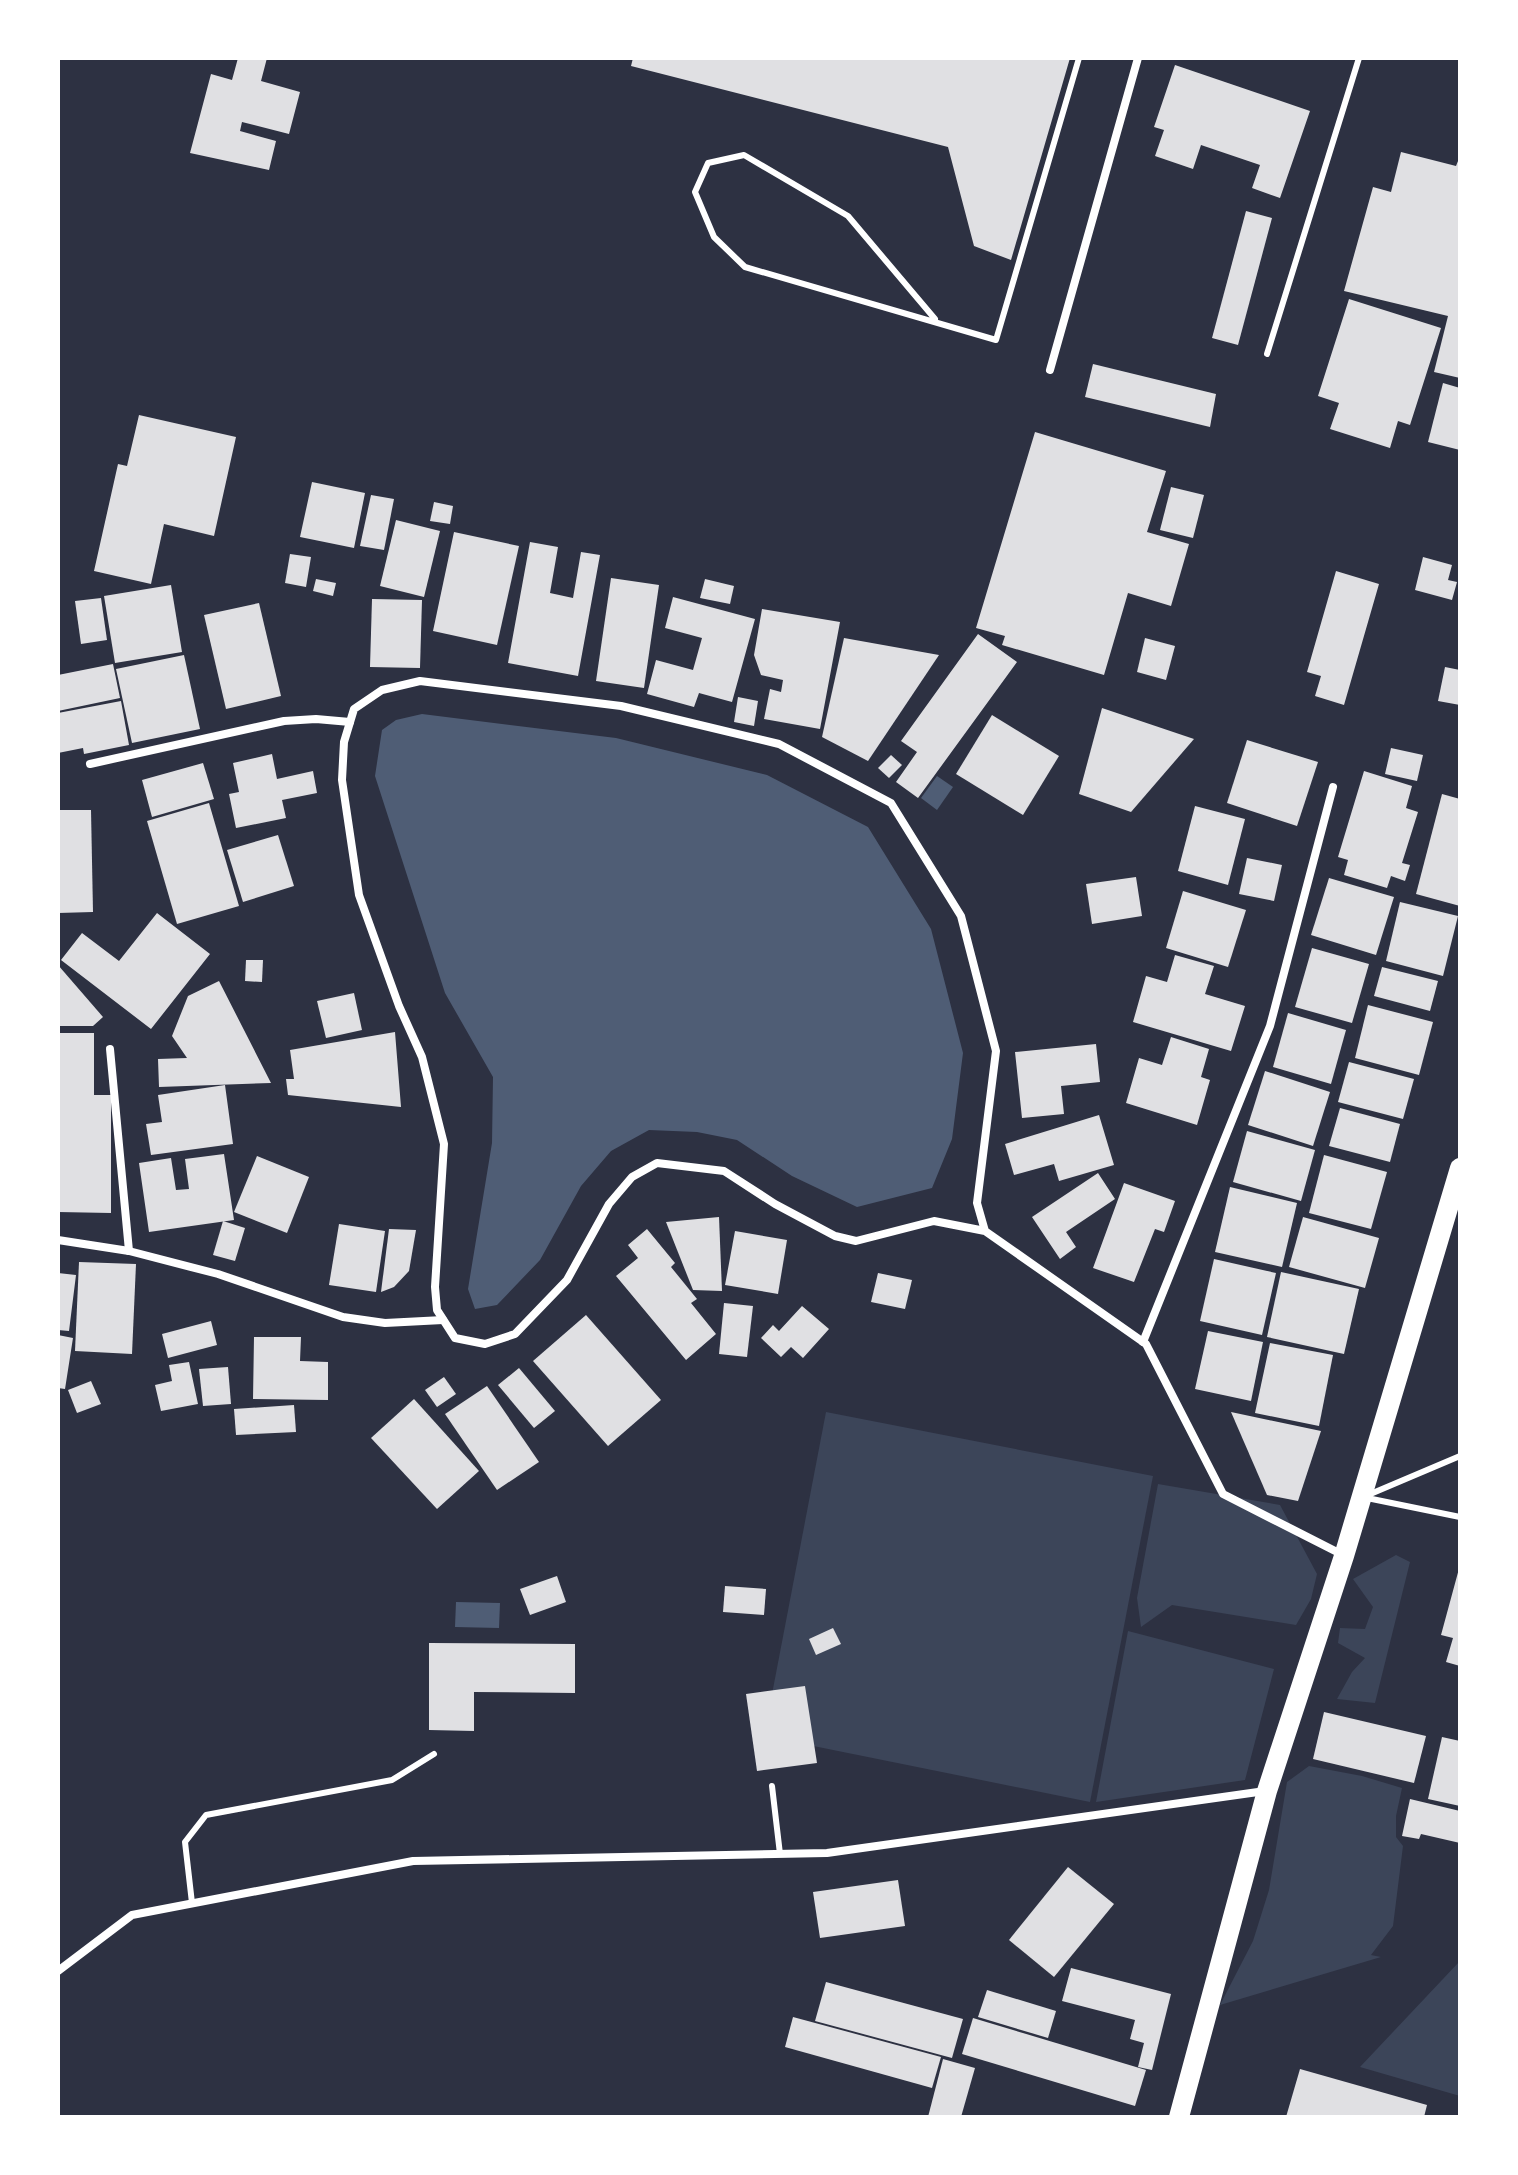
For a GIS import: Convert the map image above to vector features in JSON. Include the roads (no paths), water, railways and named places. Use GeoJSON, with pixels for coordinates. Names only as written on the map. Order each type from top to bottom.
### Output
{"type":"FeatureCollection","features":[{"type":"Feature","properties":{"kind":"main road"},"geometry":{"type":"LineString","coordinates":[[1179,2117],[1267,1791],[1344,1556],[1460,1168]]}},
{"type":"Feature","properties":{"kind":"street"},"geometry":{"type":"LineString","coordinates":[[1050,370],[1138,58]]}},
{"type":"Feature","properties":{"kind":"street"},"geometry":{"type":"LineString","coordinates":[[985,1231],[977,1203],[996,1051],[961,916],[891,803],[779,744],[621,706],[420,681],[382,690],[354,709],[344,742],[342,780],[359,895],[399,1006],[422,1057],[444,1144],[435,1287],[437,1310],[455,1338],[485,1344],[515,1334],[567,1280],[609,1204],[632,1177],[657,1163],[724,1171],[775,1204],[835,1236],[856,1241],[934,1221],[985,1231],[1143,1342],[1223,1494],[1344,1556]]}},
{"type":"Feature","properties":{"kind":"street"},"geometry":{"type":"LineString","coordinates":[[90,764],[284,721],[316,719],[350,722]]}},
{"type":"Feature","properties":{"kind":"street"},"geometry":{"type":"LineString","coordinates":[[1143,1342],[1270,1026],[1333,787]]}},
{"type":"Feature","properties":{"kind":"street"},"geometry":{"type":"LineString","coordinates":[[110,1049],[129,1251]]}},
{"type":"Feature","properties":{"kind":"street"},"geometry":{"type":"LineString","coordinates":[[58,1240],[129,1251],[218,1274],[343,1317],[385,1323],[443,1320]]}},
{"type":"Feature","properties":{"kind":"street"},"geometry":{"type":"LineString","coordinates":[[58,1971],[132,1915],[413,1861],[827,1853],[1267,1791]]}},
{"type":"Feature","properties":{"kind":"lane"},"geometry":{"type":"LineString","coordinates":[[935,319],[848,216],[744,155],[708,163],[695,192],[714,237],[745,267],[935,319],[996,340],[1079,58]]}},
{"type":"Feature","properties":{"kind":"lane"},"geometry":{"type":"LineString","coordinates":[[1267,354],[1359,58]]}},
{"type":"Feature","properties":{"kind":"lane"},"geometry":{"type":"LineString","coordinates":[[1362,1497],[1460,1456]]}},
{"type":"Feature","properties":{"kind":"lane"},"geometry":{"type":"LineString","coordinates":[[1362,1497],[1460,1517]]}},
{"type":"Feature","properties":{"kind":"lane"},"geometry":{"type":"LineString","coordinates":[[192,1903],[185,1842],[206,1815],[392,1780],[434,1754]]}},
{"type":"Feature","properties":{"kind":"lane"},"geometry":{"type":"LineString","coordinates":[[772,1786],[780,1854]]}}]}
